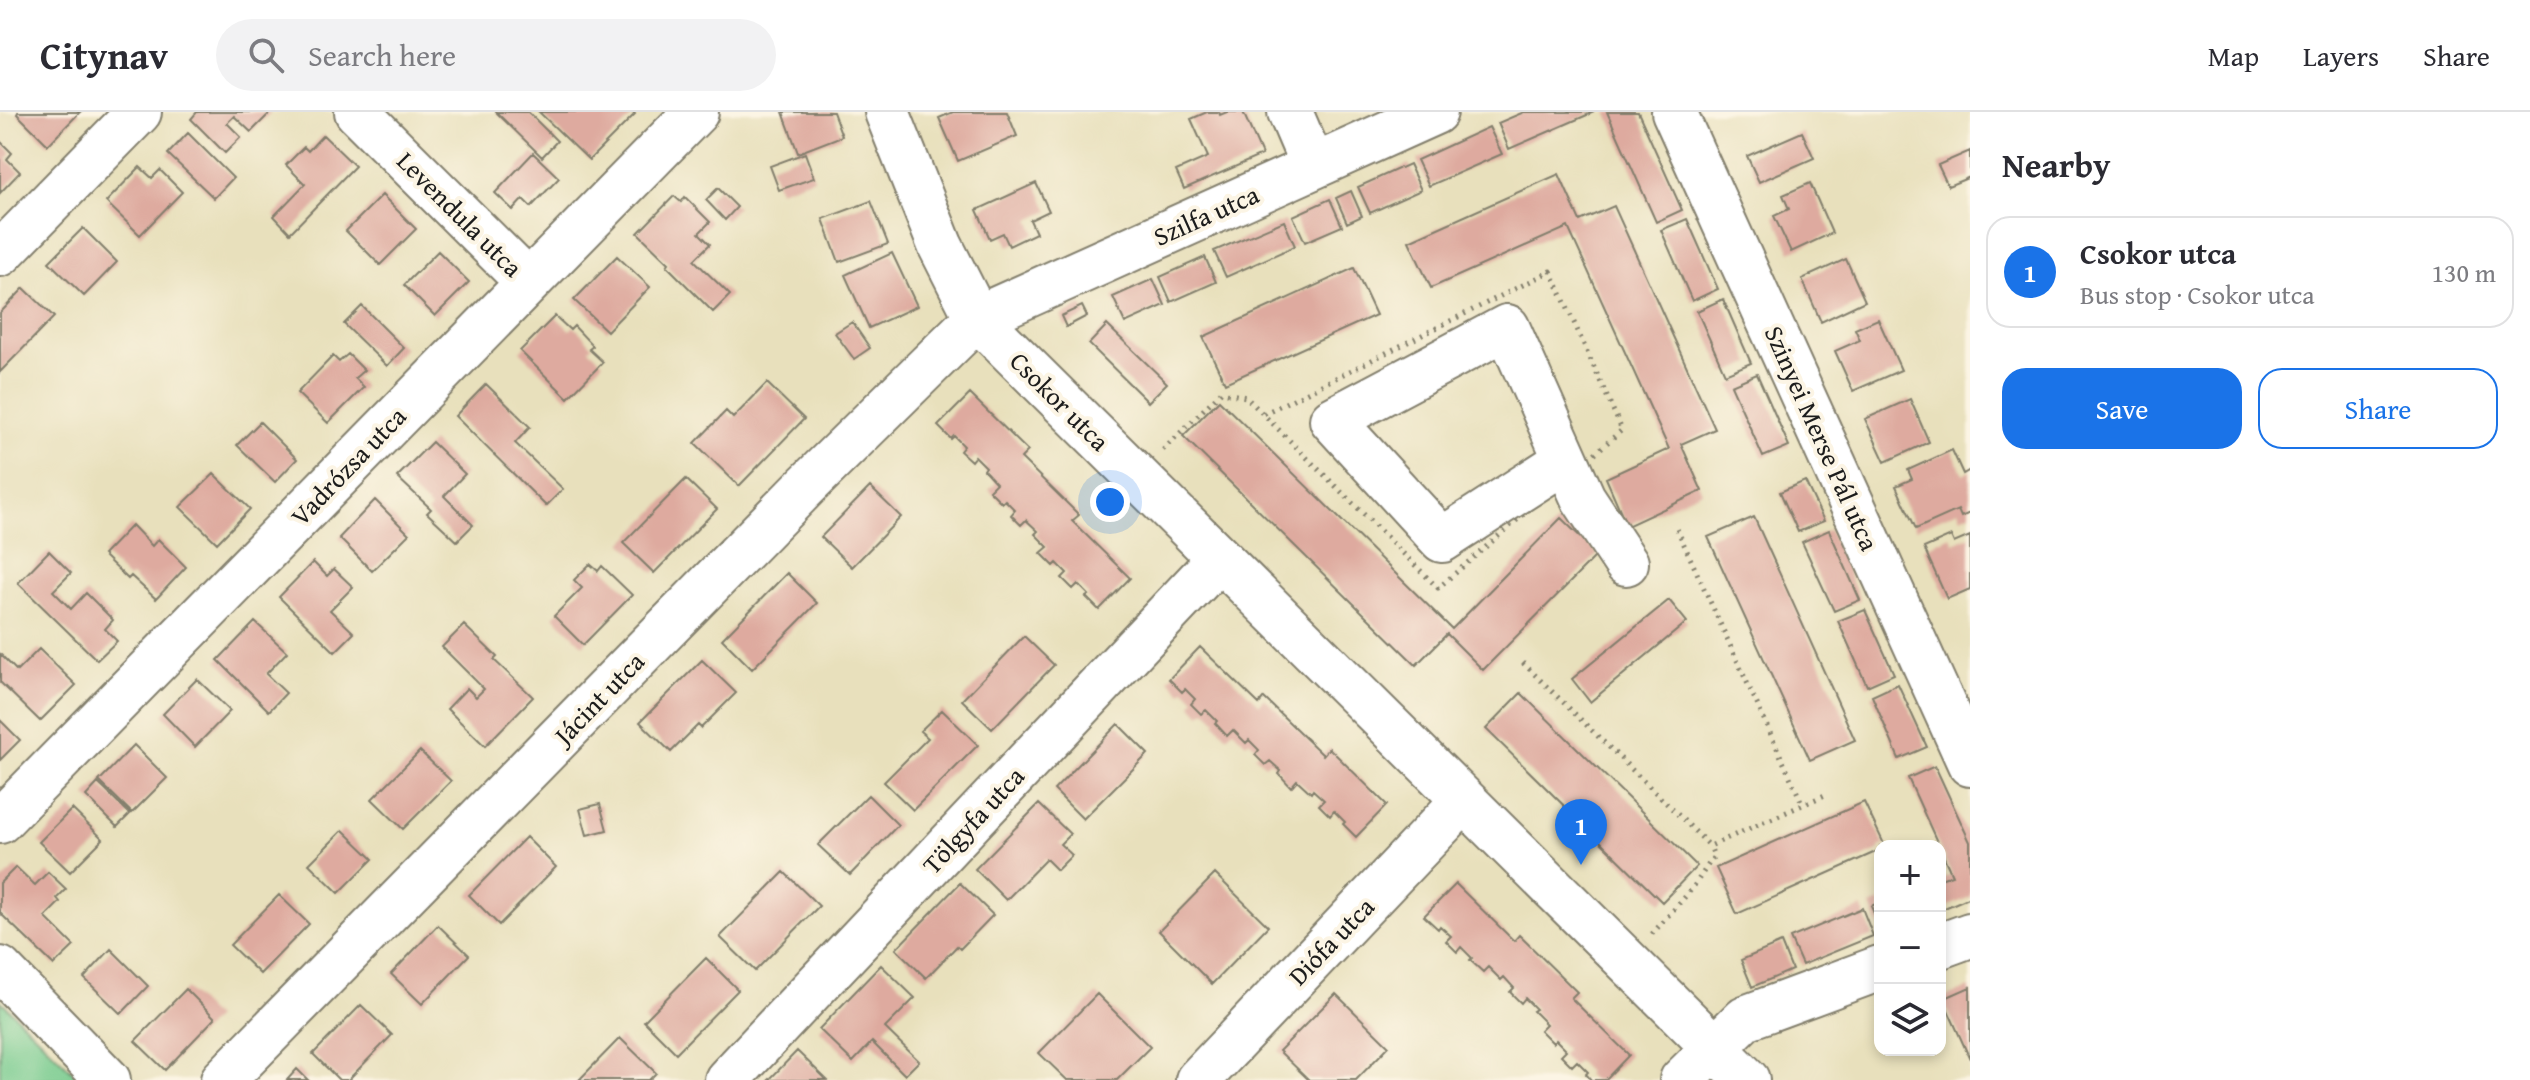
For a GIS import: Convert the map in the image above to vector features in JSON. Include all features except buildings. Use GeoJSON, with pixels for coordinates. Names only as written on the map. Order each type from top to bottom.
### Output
{"type":"FeatureCollection","features":[{"type":"Feature","properties":{"kind":"street"},"geometry":{"type":"LineString","coordinates":[[0,254],[139,112]]}},
{"type":"Feature","properties":{"kind":"street","name":"Levendula utca"},"geometry":{"type":"LineString","coordinates":[[357,112],[528,282]]}},
{"type":"Feature","properties":{"kind":"street","name":"Vadrózsa utca"},"geometry":{"type":"LineString","coordinates":[[0,821],[696,112]]}},
{"type":"Feature","properties":{"kind":"street","name":"Csokor utca"},"geometry":{"type":"LineString","coordinates":[[887,112],[940,245],[977,318],[1627,962],[1730,1032],[1747,1080]]}},
{"type":"Feature","properties":{"kind":"street"},"geometry":{"type":"LineString","coordinates":[[1290,112],[1313,166]]}},
{"type":"Feature","properties":{"kind":"street","name":"Szilfa utca"},"geometry":{"type":"LineString","coordinates":[[977,318],[1435,112]]}},
{"type":"Feature","properties":{"kind":"street","name":"Szinyei Merse Pál utca"},"geometry":{"type":"LineString","coordinates":[[1674,112],[1970,764]]}},
{"type":"Feature","properties":{"kind":"street","name":"Jácint utca"},"geometry":{"type":"LineString","coordinates":[[223,1080],[805,487],[977,318]]}},
{"type":"Feature","properties":{"kind":"street"},"geometry":{"type":"LineString","coordinates":[[1569,467],[1442,540],[1332,420],[1507,327],[1583,498],[1626,563]]}},
{"type":"Feature","properties":{"kind":"street","name":"Tölgyfa utca"},"geometry":{"type":"LineString","coordinates":[[727,1080],[1219,559]]}},
{"type":"Feature","properties":{"kind":"street","name":"Diófa utca"},"geometry":{"type":"LineString","coordinates":[[1198,1080],[1463,801]]}},
{"type":"Feature","properties":{"kind":"street"},"geometry":{"type":"LineString","coordinates":[[1946,944],[1970,935]]}},
{"type":"Feature","properties":{"kind":"street"},"geometry":{"type":"LineString","coordinates":[[0,969],[108,1080]]}},
{"type":"Feature","properties":{"kind":"street"},"geometry":{"type":"LineString","coordinates":[[1682,1080],[1730,1032],[1874,971]]}},
{"type":"Feature","properties":{"kind":"path"},"geometry":{"type":"LineString","coordinates":[[1136,477],[1221,392],[1246,397],[1263,414],[1438,588],[1569,467],[1622,430],[1551,271],[1263,414]]}},
{"type":"Feature","properties":{"kind":"path"},"geometry":{"type":"LineString","coordinates":[[1677,529],[1803,805]]}},
{"type":"Feature","properties":{"kind":"path"},"geometry":{"type":"LineString","coordinates":[[1523,663],[1710,846],[1714,856],[1692,889],[1627,962]]}},
{"type":"Feature","properties":{"kind":"path"},"geometry":{"type":"LineString","coordinates":[[1710,846],[1825,795]]}},
{"type":"Feature","properties":{"kind":"green space"},"geometry":{"type":"Polygon","coordinates":[[[0,1000],[81,1080],[0,1080],[0,1000]]]}},
{"type":"Feature","properties":{"kind":"place","name":"Csokor utca"},"geometry":{"type":"Point","coordinates":[1581,865]}}]}
